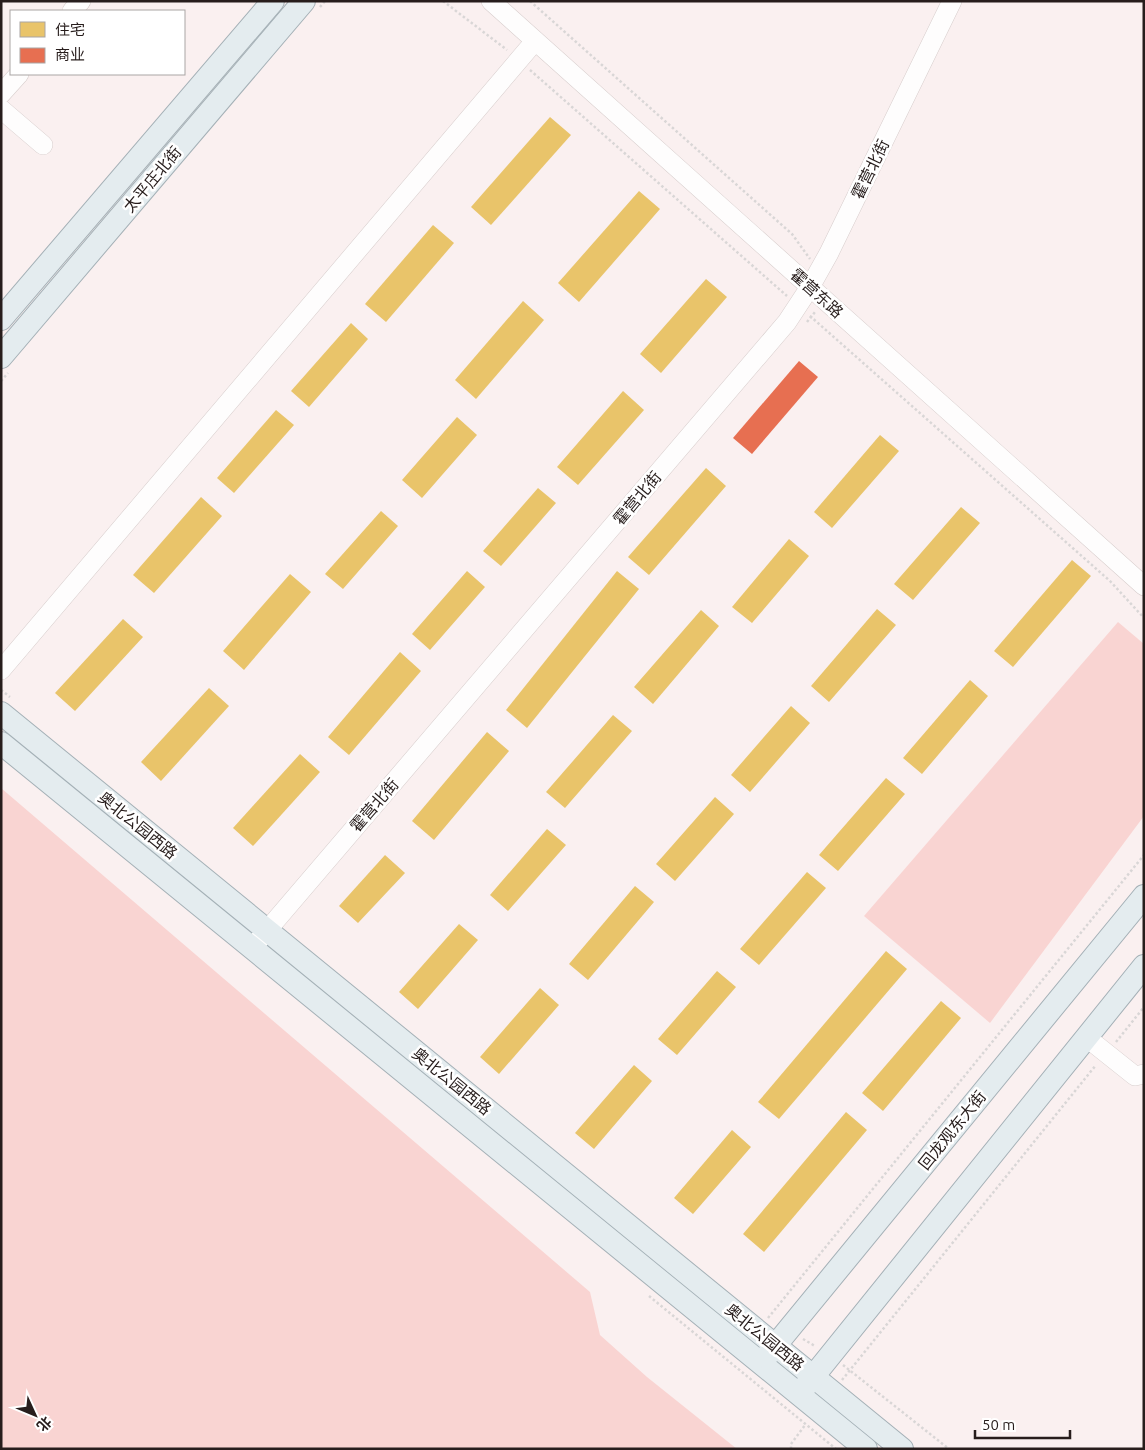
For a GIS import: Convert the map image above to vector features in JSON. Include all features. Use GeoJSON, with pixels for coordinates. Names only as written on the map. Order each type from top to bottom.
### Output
{"type":"FeatureCollection","features":[{"type":"Feature","properties":{"kind":"main road","name":"太平庄北街"},"geometry":{"type":"LineString","coordinates":[[1,319],[273,1]]}},
{"type":"Feature","properties":{"kind":"main road","name":"太平庄北街"},"geometry":{"type":"LineString","coordinates":[[1,357],[304,1]]}},
{"type":"Feature","properties":{"kind":"main road","name":"奥北公园西路"},"geometry":{"type":"LineString","coordinates":[[1,713],[267,930],[782,1338],[813,1376],[902,1449]]}},
{"type":"Feature","properties":{"kind":"main road","name":"奥北公园西路"},"geometry":{"type":"LineString","coordinates":[[1,743],[866,1449]]}},
{"type":"Feature","properties":{"kind":"main road","name":"回龙观东大街"},"geometry":{"type":"LineString","coordinates":[[761,1363],[1144,896]]}},
{"type":"Feature","properties":{"kind":"main road"},"geometry":{"type":"LineString","coordinates":[[799,1394],[1144,966]]}},
{"type":"Feature","properties":{"kind":"street","name":"霍营东路"},"geometry":{"type":"LineString","coordinates":[[491,1],[1144,586]]}},
{"type":"Feature","properties":{"kind":"street","name":"霍营北街"},"geometry":{"type":"LineString","coordinates":[[252,948],[776,336],[810,287],[952,1]]}},
{"type":"Feature","properties":{"kind":"street"},"geometry":{"type":"LineString","coordinates":[[1,670],[536,41]]}},
{"type":"Feature","properties":{"kind":"street"},"geometry":{"type":"LineString","coordinates":[[1,94],[18,75]]}},
{"type":"Feature","properties":{"kind":"street"},"geometry":{"type":"LineString","coordinates":[[1,108],[43,145]]}},
{"type":"Feature","properties":{"kind":"street"},"geometry":{"type":"LineString","coordinates":[[1086,1037],[1135,1076],[1144,1074]]}},
{"type":"Feature","properties":{"kind":"path"},"geometry":{"type":"LineString","coordinates":[[443,1],[519,60],[772,283]]}},
{"type":"Feature","properties":{"kind":"path"},"geometry":{"type":"LineString","coordinates":[[530,1],[798,241]]}},
{"type":"Feature","properties":{"kind":"path"},"geometry":{"type":"LineString","coordinates":[[825,330],[1110,581],[1144,618]]}},
{"type":"Feature","properties":{"kind":"path"},"geometry":{"type":"LineString","coordinates":[[806,1271],[1144,855]]}},
{"type":"Feature","properties":{"kind":"path"},"geometry":{"type":"LineString","coordinates":[[879,1333],[1144,1007]]}},
{"type":"Feature","properties":{"kind":"path"},"geometry":{"type":"LineString","coordinates":[[764,1313],[782,1338],[830,1356],[948,1449]]}},
{"type":"Feature","properties":{"kind":"path"},"geometry":{"type":"LineString","coordinates":[[707,1344],[836,1449]]}},
{"type":"Feature","properties":{"kind":"path"},"geometry":{"type":"LineString","coordinates":[[791,1449],[792,1444],[805,1424]]}},
{"type":"Feature","properties":{"kind":"shaded area"},"geometry":{"type":"Polygon","coordinates":[[[1118,622],[1144,644],[1144,816],[990,1023],[864,916],[1118,622]]]}},
{"type":"Feature","properties":{"kind":"shaded area"},"geometry":{"type":"Polygon","coordinates":[[[1,788],[590,1292],[600,1335],[647,1377],[737,1449],[1,1449],[1,788]]]}},
{"type":"Feature","properties":{"kind":"building: 住宅"},"geometry":{"type":"Polygon","coordinates":[[[550,117],[571,135],[491,225],[471,207],[550,117]]]}},
{"type":"Feature","properties":{"kind":"building: 住宅"},"geometry":{"type":"Polygon","coordinates":[[[639,191],[660,209],[579,302],[558,283],[639,191]]]}},
{"type":"Feature","properties":{"kind":"building: 住宅"},"geometry":{"type":"Polygon","coordinates":[[[433,225],[454,243],[386,322],[365,304],[433,225]]]}},
{"type":"Feature","properties":{"kind":"building: 住宅"},"geometry":{"type":"Polygon","coordinates":[[[706,279],[727,297],[661,373],[640,354],[706,279]]]}},
{"type":"Feature","properties":{"kind":"building: 住宅"},"geometry":{"type":"Polygon","coordinates":[[[523,301],[544,320],[476,399],[455,380],[523,301]]]}},
{"type":"Feature","properties":{"kind":"building: 住宅"},"geometry":{"type":"Polygon","coordinates":[[[351,323],[368,339],[309,407],[291,391],[351,323]]]}},
{"type":"Feature","properties":{"kind":"building: 住宅"},"geometry":{"type":"Polygon","coordinates":[[[623,391],[644,410],[578,485],[557,467],[623,391]]]}},
{"type":"Feature","properties":{"kind":"building: 住宅"},"geometry":{"type":"Polygon","coordinates":[[[276,410],[294,425],[234,493],[217,478],[276,410]]]}},
{"type":"Feature","properties":{"kind":"building: 住宅"},"geometry":{"type":"Polygon","coordinates":[[[457,417],[477,435],[422,498],[402,480],[457,417]]]}},
{"type":"Feature","properties":{"kind":"building: 住宅"},"geometry":{"type":"Polygon","coordinates":[[[880,435],[899,451],[832,528],[814,512],[880,435]]]}},
{"type":"Feature","properties":{"kind":"building: 住宅"},"geometry":{"type":"Polygon","coordinates":[[[706,468],[726,486],[649,575],[628,557],[706,468]]]}},
{"type":"Feature","properties":{"kind":"building: 住宅"},"geometry":{"type":"Polygon","coordinates":[[[538,488],[556,503],[501,566],[483,551],[538,488]]]}},
{"type":"Feature","properties":{"kind":"building: 住宅"},"geometry":{"type":"Polygon","coordinates":[[[201,497],[222,516],[154,593],[133,575],[201,497]]]}},
{"type":"Feature","properties":{"kind":"building: 住宅"},"geometry":{"type":"Polygon","coordinates":[[[961,507],[980,523],[913,600],[894,584],[961,507]]]}},
{"type":"Feature","properties":{"kind":"building: 住宅"},"geometry":{"type":"Polygon","coordinates":[[[381,511],[398,526],[343,589],[325,574],[381,511]]]}},
{"type":"Feature","properties":{"kind":"building: 住宅"},"geometry":{"type":"Polygon","coordinates":[[[789,539],[809,556],[752,623],[732,607],[789,539]]]}},
{"type":"Feature","properties":{"kind":"building: 住宅"},"geometry":{"type":"Polygon","coordinates":[[[1072,560],[1091,576],[1013,667],[994,651],[1072,560]]]}},
{"type":"Feature","properties":{"kind":"building: 住宅"},"geometry":{"type":"Polygon","coordinates":[[[467,571],[485,587],[430,650],[412,634],[467,571]]]}},
{"type":"Feature","properties":{"kind":"building: 住宅"},"geometry":{"type":"Polygon","coordinates":[[[617,571],[639,589],[527,728],[506,710],[617,571]]]}},
{"type":"Feature","properties":{"kind":"building: 住宅"},"geometry":{"type":"Polygon","coordinates":[[[290,574],[311,592],[244,670],[223,651],[290,574]]]}},
{"type":"Feature","properties":{"kind":"building: 住宅"},"geometry":{"type":"Polygon","coordinates":[[[877,609],[896,625],[829,702],[811,686],[877,609]]]}},
{"type":"Feature","properties":{"kind":"building: 住宅"},"geometry":{"type":"Polygon","coordinates":[[[701,610],[719,626],[653,704],[634,687],[701,610]]]}},
{"type":"Feature","properties":{"kind":"building: 住宅"},"geometry":{"type":"Polygon","coordinates":[[[123,619],[143,637],[75,711],[55,693],[123,619]]]}},
{"type":"Feature","properties":{"kind":"building: 住宅"},"geometry":{"type":"Polygon","coordinates":[[[400,652],[421,671],[349,755],[328,737],[400,652]]]}},
{"type":"Feature","properties":{"kind":"building: 住宅"},"geometry":{"type":"Polygon","coordinates":[[[970,680],[988,696],[922,774],[903,758],[970,680]]]}},
{"type":"Feature","properties":{"kind":"building: 住宅"},"geometry":{"type":"Polygon","coordinates":[[[209,688],[229,706],[161,781],[141,762],[209,688]]]}},
{"type":"Feature","properties":{"kind":"building: 住宅"},"geometry":{"type":"Polygon","coordinates":[[[791,706],[810,723],[750,792],[731,775],[791,706]]]}},
{"type":"Feature","properties":{"kind":"building: 住宅"},"geometry":{"type":"Polygon","coordinates":[[[613,715],[632,731],[565,808],[546,792],[613,715]]]}},
{"type":"Feature","properties":{"kind":"building: 住宅"},"geometry":{"type":"Polygon","coordinates":[[[487,732],[509,751],[434,840],[412,821],[487,732]]]}},
{"type":"Feature","properties":{"kind":"building: 住宅"},"geometry":{"type":"Polygon","coordinates":[[[300,754],[320,772],[253,846],[233,828],[300,754]]]}},
{"type":"Feature","properties":{"kind":"building: 住宅"},"geometry":{"type":"Polygon","coordinates":[[[886,778],[905,794],[838,871],[819,855],[886,778]]]}},
{"type":"Feature","properties":{"kind":"building: 住宅"},"geometry":{"type":"Polygon","coordinates":[[[715,797],[734,814],[675,881],[656,864],[715,797]]]}},
{"type":"Feature","properties":{"kind":"building: 住宅"},"geometry":{"type":"Polygon","coordinates":[[[547,829],[566,845],[508,911],[490,895],[547,829]]]}},
{"type":"Feature","properties":{"kind":"building: 住宅"},"geometry":{"type":"Polygon","coordinates":[[[385,855],[405,873],[358,923],[339,906],[385,855]]]}},
{"type":"Feature","properties":{"kind":"building: 住宅"},"geometry":{"type":"Polygon","coordinates":[[[807,872],[826,888],[759,965],[740,949],[807,872]]]}},
{"type":"Feature","properties":{"kind":"building: 住宅"},"geometry":{"type":"Polygon","coordinates":[[[635,886],[654,902],[588,980],[569,964],[635,886]]]}},
{"type":"Feature","properties":{"kind":"building: 住宅"},"geometry":{"type":"Polygon","coordinates":[[[459,924],[478,940],[418,1009],[399,992],[459,924]]]}},
{"type":"Feature","properties":{"kind":"building: 住宅"},"geometry":{"type":"Polygon","coordinates":[[[886,951],[907,969],[779,1119],[758,1102],[886,951]]]}},
{"type":"Feature","properties":{"kind":"building: 住宅"},"geometry":{"type":"Polygon","coordinates":[[[717,971],[736,987],[677,1055],[658,1039],[717,971]]]}},
{"type":"Feature","properties":{"kind":"building: 住宅"},"geometry":{"type":"Polygon","coordinates":[[[540,988],[559,1005],[499,1074],[480,1057],[540,988]]]}},
{"type":"Feature","properties":{"kind":"building: 住宅"},"geometry":{"type":"Polygon","coordinates":[[[941,1001],[961,1018],[883,1111],[862,1093],[941,1001]]]}},
{"type":"Feature","properties":{"kind":"building: 住宅"},"geometry":{"type":"Polygon","coordinates":[[[634,1065],[652,1081],[594,1149],[575,1133],[634,1065]]]}},
{"type":"Feature","properties":{"kind":"building: 住宅"},"geometry":{"type":"Polygon","coordinates":[[[846,1112],[867,1130],[764,1252],[743,1234],[846,1112]]]}},
{"type":"Feature","properties":{"kind":"building: 住宅"},"geometry":{"type":"Polygon","coordinates":[[[732,1130],[751,1147],[693,1214],[674,1198],[732,1130]]]}},
{"type":"Feature","properties":{"kind":"building: 商业"},"geometry":{"type":"Polygon","coordinates":[[[799,361],[818,377],[752,454],[733,438],[799,361]]]}}]}
